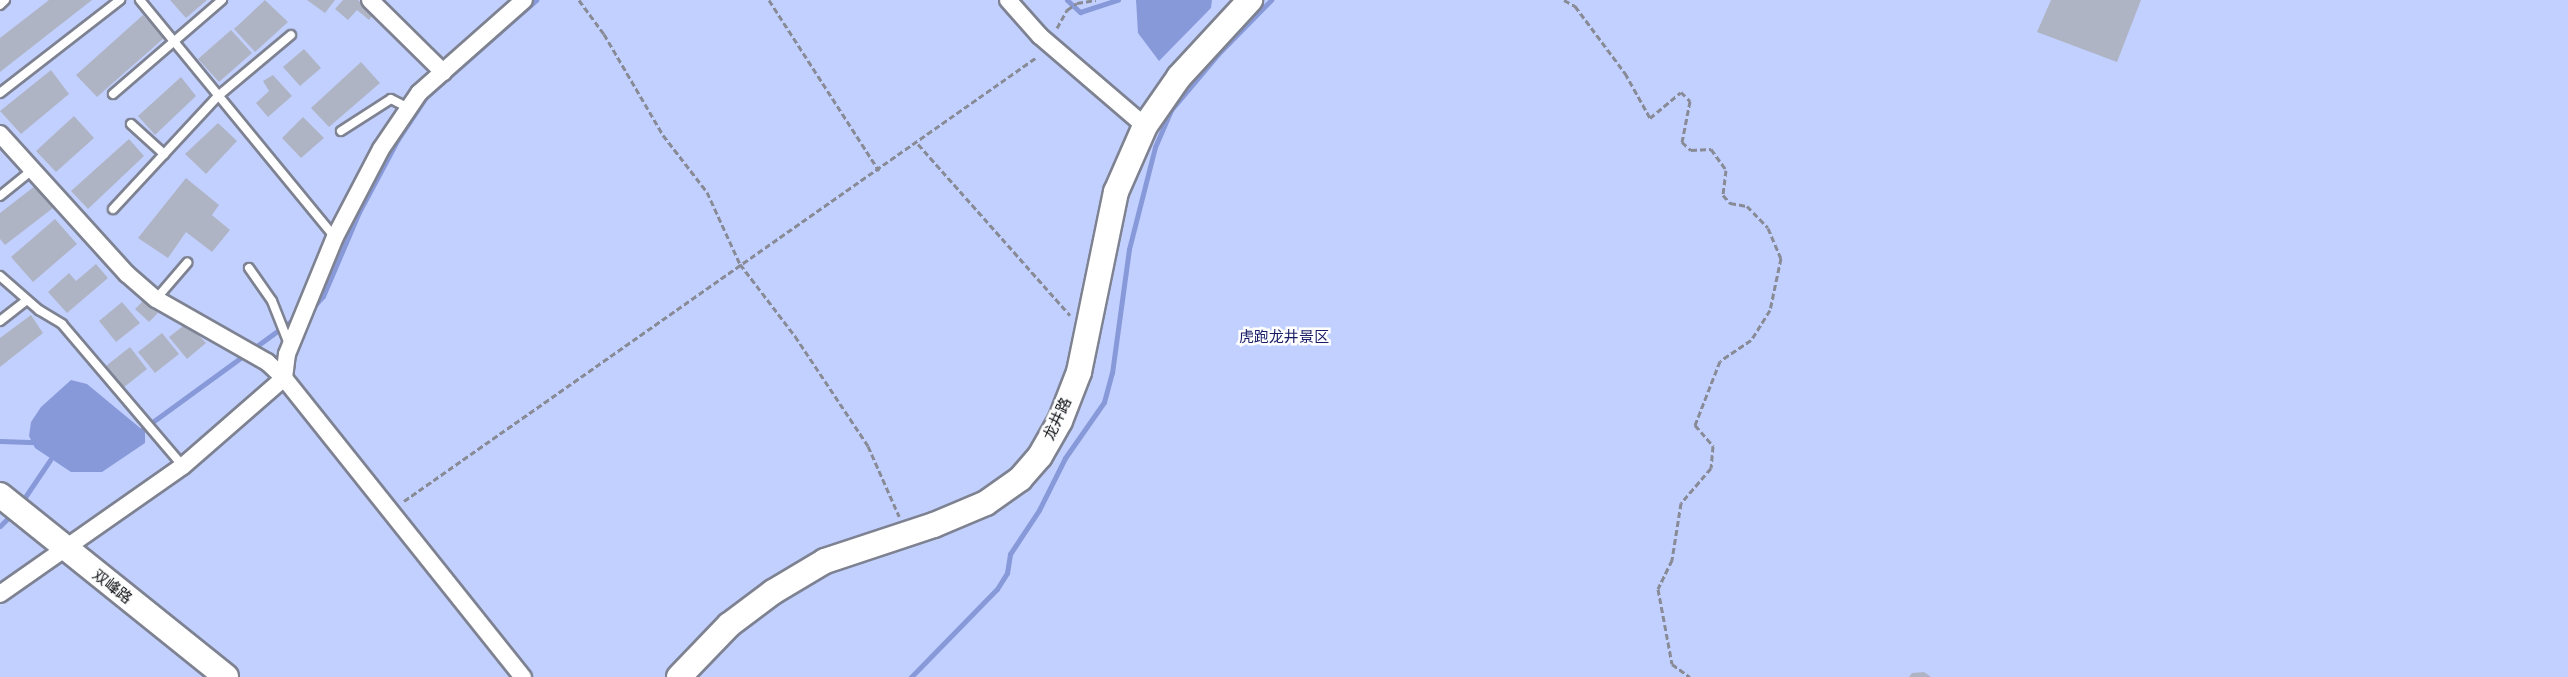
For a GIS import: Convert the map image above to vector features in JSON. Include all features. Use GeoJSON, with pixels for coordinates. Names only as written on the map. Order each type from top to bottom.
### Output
{"type":"FeatureCollection","features":[{"type":"Feature","properties":{"kind":"street"},"geometry":{"type":"LineString","coordinates":[[370,0],[443,72]]}},
{"type":"Feature","properties":{"kind":"street"},"geometry":{"type":"LineString","coordinates":[[0,594],[183,466],[284,378],[290,346],[336,237],[381,149],[419,93],[524,0]]}},
{"type":"Feature","properties":{"kind":"street"},"geometry":{"type":"LineString","coordinates":[[1008,0],[1050,45],[1145,126]]}},
{"type":"Feature","properties":{"kind":"street","name":"龙井路"},"geometry":{"type":"LineString","coordinates":[[680,677],[729,624],[773,592],[825,561],[905,535],[986,503],[1020,479],[1040,456],[1060,421],[1088,334],[1116,192],[1145,126],[1179,77],[1250,0]]}},
{"type":"Feature","properties":{"kind":"street"},"geometry":{"type":"LineString","coordinates":[[0,134],[127,274],[156,298],[247,351],[284,378],[388,512],[523,677]]}},
{"type":"Feature","properties":{"kind":"street","name":"双峰路"},"geometry":{"type":"LineString","coordinates":[[11,504],[65,550],[226,677]]}},
{"type":"Feature","properties":{"kind":"lane"},"geometry":{"type":"LineString","coordinates":[[0,5],[5,0]]}},
{"type":"Feature","properties":{"kind":"lane"},"geometry":{"type":"LineString","coordinates":[[0,93],[120,0]]}},
{"type":"Feature","properties":{"kind":"lane"},"geometry":{"type":"LineString","coordinates":[[140,0],[336,237]]}},
{"type":"Feature","properties":{"kind":"lane"},"geometry":{"type":"LineString","coordinates":[[113,94],[222,0]]}},
{"type":"Feature","properties":{"kind":"lane"},"geometry":{"type":"LineString","coordinates":[[113,209],[218,96],[291,35]]}},
{"type":"Feature","properties":{"kind":"lane"},"geometry":{"type":"LineString","coordinates":[[341,131],[391,99],[409,108]]}},
{"type":"Feature","properties":{"kind":"lane"},"geometry":{"type":"LineString","coordinates":[[131,124],[164,154]]}},
{"type":"Feature","properties":{"kind":"lane"},"geometry":{"type":"LineString","coordinates":[[0,196],[32,171]]}},
{"type":"Feature","properties":{"kind":"lane"},"geometry":{"type":"LineString","coordinates":[[156,298],[187,263]]}},
{"type":"Feature","properties":{"kind":"lane"},"geometry":{"type":"LineString","coordinates":[[249,268],[272,301],[290,346]]}},
{"type":"Feature","properties":{"kind":"lane"},"geometry":{"type":"LineString","coordinates":[[0,276],[27,300],[62,324],[183,466]]}},
{"type":"Feature","properties":{"kind":"lane"},"geometry":{"type":"LineString","coordinates":[[0,321],[27,300]]}},
{"type":"Feature","properties":{"kind":"path"},"geometry":{"type":"LineString","coordinates":[[579,0],[604,34],[663,135],[707,192],[740,264],[795,336],[868,446],[888,484],[905,535]]}},
{"type":"Feature","properties":{"kind":"path"},"geometry":{"type":"LineString","coordinates":[[769,0],[879,171]]}},
{"type":"Feature","properties":{"kind":"path"},"geometry":{"type":"LineString","coordinates":[[388,512],[740,264],[918,144],[1050,45],[1067,10],[1077,3],[1096,0]]}},
{"type":"Feature","properties":{"kind":"path"},"geometry":{"type":"LineString","coordinates":[[1564,0],[1575,6],[1625,73],[1650,118],[1681,92],[1690,100],[1682,142],[1691,150],[1711,150],[1726,170],[1723,195],[1730,203],[1747,206],[1768,228],[1781,258],[1770,310],[1751,340],[1720,361],[1695,425],[1713,446],[1711,468],[1681,503],[1672,560],[1658,590],[1672,663],[1690,677]]}},
{"type":"Feature","properties":{"kind":"path"},"geometry":{"type":"LineString","coordinates":[[918,144],[1088,334]]}},
{"type":"Feature","properties":{"kind":"green space","name":"虎跑龙井景区"},"geometry":{"type":"Polygon","coordinates":[[[0,0],[2568,0],[2568,677],[0,677],[0,0]]]}},
{"type":"Feature","properties":{"kind":"shaded area"},"geometry":{"type":"Polygon","coordinates":[[[1136,0],[1212,0],[1211,8],[1159,61],[1138,33],[1136,0]]]}},
{"type":"Feature","properties":{"kind":"shaded area"},"geometry":{"type":"Polygon","coordinates":[[[71,380],[87,384],[145,432],[145,443],[102,472],[71,472],[35,448],[29,436],[31,422],[41,407],[71,380]]]}},
{"type":"Feature","properties":{"kind":"building"},"geometry":{"type":"Polygon","coordinates":[[[49,0],[92,0],[0,72],[0,38],[49,0]]]}},
{"type":"Feature","properties":{"kind":"building"},"geometry":{"type":"Polygon","coordinates":[[[170,0],[207,0],[186,18],[170,0]]]}},
{"type":"Feature","properties":{"kind":"building"},"geometry":{"type":"Polygon","coordinates":[[[265,0],[288,22],[255,52],[234,29],[265,0]]]}},
{"type":"Feature","properties":{"kind":"building"},"geometry":{"type":"Polygon","coordinates":[[[307,0],[335,0],[325,13],[307,0]]]}},
{"type":"Feature","properties":{"kind":"building"},"geometry":{"type":"Polygon","coordinates":[[[343,0],[358,0],[374,14],[369,20],[357,10],[348,20],[335,9],[343,0]]]}},
{"type":"Feature","properties":{"kind":"building"},"geometry":{"type":"Polygon","coordinates":[[[2051,0],[2141,0],[2117,62],[2037,32],[2051,0]]]}},
{"type":"Feature","properties":{"kind":"building"},"geometry":{"type":"Polygon","coordinates":[[[143,15],[164,38],[97,97],[76,75],[143,15]]]}},
{"type":"Feature","properties":{"kind":"building"},"geometry":{"type":"Polygon","coordinates":[[[231,30],[252,53],[219,82],[198,59],[231,30]]]}},
{"type":"Feature","properties":{"kind":"building"},"geometry":{"type":"Polygon","coordinates":[[[304,49],[321,68],[300,86],[283,67],[304,49]]]}},
{"type":"Feature","properties":{"kind":"building"},"geometry":{"type":"Polygon","coordinates":[[[361,62],[380,83],[329,127],[311,108],[361,62]]]}},
{"type":"Feature","properties":{"kind":"building"},"geometry":{"type":"Polygon","coordinates":[[[51,70],[69,94],[21,134],[0,111],[51,70]]]}},
{"type":"Feature","properties":{"kind":"building"},"geometry":{"type":"Polygon","coordinates":[[[273,75],[292,96],[268,117],[256,103],[269,91],[263,81],[273,75]]]}},
{"type":"Feature","properties":{"kind":"building"},"geometry":{"type":"Polygon","coordinates":[[[181,77],[196,96],[155,135],[138,116],[181,77]]]}},
{"type":"Feature","properties":{"kind":"building"},"geometry":{"type":"Polygon","coordinates":[[[74,116],[94,138],[56,172],[36,151],[74,116]]]}},
{"type":"Feature","properties":{"kind":"building"},"geometry":{"type":"Polygon","coordinates":[[[303,117],[324,138],[301,158],[282,138],[303,117]]]}},
{"type":"Feature","properties":{"kind":"building"},"geometry":{"type":"Polygon","coordinates":[[[218,123],[237,141],[206,174],[185,154],[218,123]]]}},
{"type":"Feature","properties":{"kind":"building"},"geometry":{"type":"Polygon","coordinates":[[[129,139],[144,156],[88,209],[71,191],[129,139]]]}},
{"type":"Feature","properties":{"kind":"building"},"geometry":{"type":"Polygon","coordinates":[[[186,178],[219,205],[212,215],[230,230],[212,252],[186,232],[168,258],[138,238],[186,178]]]}},
{"type":"Feature","properties":{"kind":"building"},"geometry":{"type":"Polygon","coordinates":[[[35,186],[53,208],[5,245],[0,239],[0,213],[35,186]]]}},
{"type":"Feature","properties":{"kind":"building"},"geometry":{"type":"Polygon","coordinates":[[[55,219],[77,244],[33,282],[11,257],[55,219]]]}},
{"type":"Feature","properties":{"kind":"building"},"geometry":{"type":"Polygon","coordinates":[[[96,264],[108,278],[67,313],[48,292],[69,273],[76,281],[96,264]]]}},
{"type":"Feature","properties":{"kind":"building"},"geometry":{"type":"Polygon","coordinates":[[[145,299],[158,313],[149,322],[135,309],[145,299]]]}},
{"type":"Feature","properties":{"kind":"building"},"geometry":{"type":"Polygon","coordinates":[[[122,302],[140,323],[116,342],[99,321],[122,302]]]}},
{"type":"Feature","properties":{"kind":"building"},"geometry":{"type":"Polygon","coordinates":[[[31,315],[43,333],[0,367],[0,338],[31,315]]]}},
{"type":"Feature","properties":{"kind":"building"},"geometry":{"type":"Polygon","coordinates":[[[187,323],[206,343],[187,359],[169,337],[187,323]]]}},
{"type":"Feature","properties":{"kind":"building"},"geometry":{"type":"Polygon","coordinates":[[[162,333],[179,354],[155,373],[138,352],[162,333]]]}},
{"type":"Feature","properties":{"kind":"building"},"geometry":{"type":"Polygon","coordinates":[[[130,347],[147,369],[123,388],[106,366],[130,347]]]}},
{"type":"Feature","properties":{"kind":"building"},"geometry":{"type":"Polygon","coordinates":[[[1924,672],[1931,677],[1909,677],[1912,673],[1924,672]]]}},
{"type":"Feature","properties":{"kind":"waterway"},"geometry":{"type":"LineString","coordinates":[[312,308],[323,296],[359,212],[398,139],[426,97],[536,0]]}},
{"type":"Feature","properties":{"kind":"waterway"},"geometry":{"type":"LineString","coordinates":[[1067,0],[1080,12],[1118,0]]}},
{"type":"Feature","properties":{"kind":"waterway"},"geometry":{"type":"LineString","coordinates":[[911,677],[997,589],[1007,573],[1010,554],[1039,510],[1065,458],[1104,402],[1112,373],[1129,249],[1155,147],[1171,110],[1218,54],[1271,0]]}},
{"type":"Feature","properties":{"kind":"waterway"},"geometry":{"type":"LineString","coordinates":[[136,434],[298,316]]}},
{"type":"Feature","properties":{"kind":"waterway"},"geometry":{"type":"LineString","coordinates":[[0,441],[37,442]]}},
{"type":"Feature","properties":{"kind":"waterway"},"geometry":{"type":"LineString","coordinates":[[21,503],[50,460]]}},
{"type":"Feature","properties":{"kind":"waterway"},"geometry":{"type":"LineString","coordinates":[[0,526],[13,513]]}}]}
